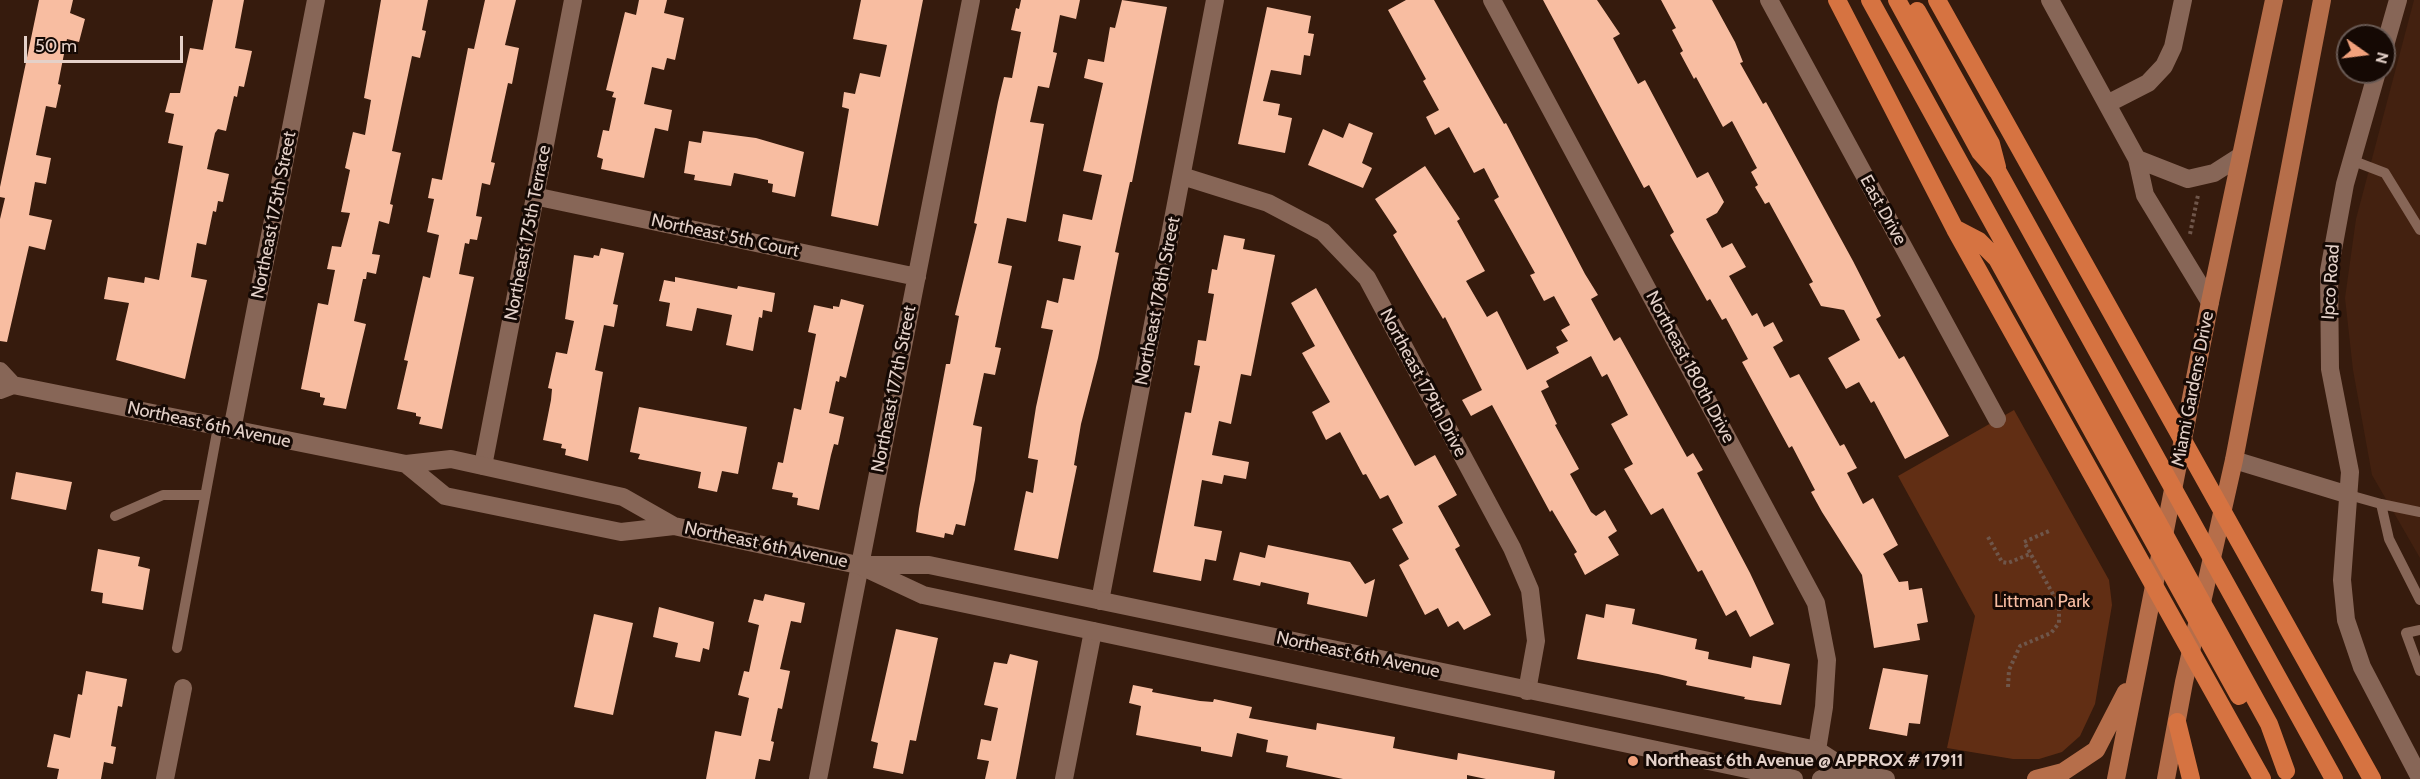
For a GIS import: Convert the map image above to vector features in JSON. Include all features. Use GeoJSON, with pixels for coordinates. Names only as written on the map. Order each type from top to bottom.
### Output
{"type":"FeatureCollection","features":[{"type":"Feature","properties":{"kind":"highway"},"geometry":{"type":"LineString","coordinates":[[1837,0],[1955,229],[2262,779]]}},
{"type":"Feature","properties":{"kind":"highway"},"geometry":{"type":"LineString","coordinates":[[1870,0],[2269,724],[2289,775]]}},
{"type":"Feature","properties":{"kind":"highway"},"geometry":{"type":"LineString","coordinates":[[1897,0],[1980,152],[1998,172],[2334,779]]}},
{"type":"Feature","properties":{"kind":"highway"},"geometry":{"type":"LineString","coordinates":[[1911,0],[1991,144],[1998,172]]}},
{"type":"Feature","properties":{"kind":"highway"},"geometry":{"type":"LineString","coordinates":[[1937,0],[2372,779]]}},
{"type":"Feature","properties":{"kind":"highway"},"geometry":{"type":"LineString","coordinates":[[1955,229],[1979,241],[1997,259],[2260,734],[2289,775]]}},
{"type":"Feature","properties":{"kind":"highway"},"geometry":{"type":"LineString","coordinates":[[2177,722],[2192,779]]}},
{"type":"Feature","properties":{"kind":"main road","name":"Miami Gardens Drive"},"geometry":{"type":"LineString","coordinates":[[2116,779],[2210,302],[2274,0]]}},
{"type":"Feature","properties":{"kind":"main road"},"geometry":{"type":"LineString","coordinates":[[2166,779],[2234,460],[2322,0]]}},
{"type":"Feature","properties":{"kind":"main road"},"geometry":{"type":"LineString","coordinates":[[2036,779],[2069,769],[2096,750],[2137,669]]}},
{"type":"Feature","properties":{"kind":"street","name":"Northeast 175th Street"},"geometry":{"type":"LineString","coordinates":[[225,428],[316,0]]}},
{"type":"Feature","properties":{"kind":"street","name":"Northeast 175th Terrace"},"geometry":{"type":"LineString","coordinates":[[483,466],[573,0]]}},
{"type":"Feature","properties":{"kind":"street","name":"Northeast 177th Street"},"geometry":{"type":"LineString","coordinates":[[818,779],[858,565],[971,0]]}},
{"type":"Feature","properties":{"kind":"street","name":"Northeast 178th Street"},"geometry":{"type":"LineString","coordinates":[[1100,601],[1215,0]]}},
{"type":"Feature","properties":{"kind":"street","name":"Northeast 180th Drive"},"geometry":{"type":"LineString","coordinates":[[1492,0],[1816,603],[1827,660],[1824,707],[1817,750]]}},
{"type":"Feature","properties":{"kind":"street","name":"East Drive"},"geometry":{"type":"LineString","coordinates":[[1769,0],[1997,419]]}},
{"type":"Feature","properties":{"kind":"street"},"geometry":{"type":"LineString","coordinates":[[2050,0],[2137,159],[2145,195],[2210,302]]}},
{"type":"Feature","properties":{"kind":"street"},"geometry":{"type":"LineString","coordinates":[[2107,104],[2148,83],[2164,66],[2173,47],[2183,0]]}},
{"type":"Feature","properties":{"kind":"street"},"geometry":{"type":"LineString","coordinates":[[2391,24],[2398,0]]}},
{"type":"Feature","properties":{"kind":"street","name":"Ipco Road"},"geometry":{"type":"LineString","coordinates":[[2373,84],[2351,160],[2335,229],[2328,305],[2330,369],[2335,405],[2348,455],[2349,495],[2342,580],[2346,621],[2362,667],[2420,777]]}},
{"type":"Feature","properties":{"kind":"street"},"geometry":{"type":"LineString","coordinates":[[2137,159],[2188,179],[2214,172],[2240,157]]}},
{"type":"Feature","properties":{"kind":"street","name":"Northeast 179th Drive"},"geometry":{"type":"LineString","coordinates":[[1182,176],[1268,203],[1323,232],[1367,278],[1512,548],[1530,590],[1536,641],[1527,691]]}},
{"type":"Feature","properties":{"kind":"street","name":"Northeast 5th Court"},"geometry":{"type":"LineString","coordinates":[[534,195],[917,277]]}},
{"type":"Feature","properties":{"kind":"street","name":"Northeast 6th Avenue"},"geometry":{"type":"LineString","coordinates":[[0,371],[6,387],[405,464],[451,459],[623,497],[674,526],[858,565],[929,565],[1817,750],[1851,772],[1886,779]]}},
{"type":"Feature","properties":{"kind":"street"},"geometry":{"type":"LineString","coordinates":[[2234,460],[2349,495]]}},
{"type":"Feature","properties":{"kind":"street","name":"Northeast 6th Avenue"},"geometry":{"type":"LineString","coordinates":[[405,464],[445,496],[621,532],[674,526]]}},
{"type":"Feature","properties":{"kind":"street","name":"Northeast 6th Avenue"},"geometry":{"type":"LineString","coordinates":[[858,565],[923,595],[1794,779]]}},
{"type":"Feature","properties":{"kind":"street"},"geometry":{"type":"LineString","coordinates":[[1064,779],[1093,631]]}},
{"type":"Feature","properties":{"kind":"street"},"geometry":{"type":"LineString","coordinates":[[165,779],[183,688]]}},
{"type":"Feature","properties":{"kind":"street","name":"Northeast 6th Avenue"},"geometry":{"type":"LineString","coordinates":[[1821,779],[1851,772]]}},
{"type":"Feature","properties":{"kind":"lane"},"geometry":{"type":"LineString","coordinates":[[2351,160],[2385,173],[2420,230]]}},
{"type":"Feature","properties":{"kind":"lane"},"geometry":{"type":"LineString","coordinates":[[177,648],[205,495],[225,428]]}},
{"type":"Feature","properties":{"kind":"lane"},"geometry":{"type":"LineString","coordinates":[[115,516],[163,495],[205,495]]}},
{"type":"Feature","properties":{"kind":"lane"},"geometry":{"type":"LineString","coordinates":[[2349,495],[2420,512]]}},
{"type":"Feature","properties":{"kind":"lane"},"geometry":{"type":"LineString","coordinates":[[2381,504],[2389,539],[2420,600]]}},
{"type":"Feature","properties":{"kind":"lane"},"geometry":{"type":"LineString","coordinates":[[2420,630],[2406,633],[2420,671]]}},
{"type":"Feature","properties":{"kind":"path"},"geometry":{"type":"LineString","coordinates":[[2188,244],[2198,191]]}},
{"type":"Feature","properties":{"kind":"path"},"geometry":{"type":"LineString","coordinates":[[2008,687],[2009,670],[2020,646],[2051,633],[2059,623],[2061,615],[2059,605],[2024,542],[2049,531]]}},
{"type":"Feature","properties":{"kind":"path"},"geometry":{"type":"LineString","coordinates":[[1988,537],[2002,562],[2008,563],[2031,554]]}},
{"type":"Feature","properties":{"kind":"shaded area"},"geometry":{"type":"Polygon","coordinates":[[[2414,0],[2420,0],[2420,558],[2372,475],[2353,370],[2345,298],[2356,219],[2392,84],[2396,84],[2396,68],[2414,0]]]}},
{"type":"Feature","properties":{"kind":"green space","name":"Littman Park"},"geometry":{"type":"Polygon","coordinates":[[[2014,410],[2109,580],[2112,605],[2095,704],[2080,736],[2062,752],[2039,759],[2013,759],[1947,748],[1975,616],[1898,476],[2014,410]]]}},
{"type":"Feature","properties":{"kind":"building"},"geometry":{"type":"Polygon","coordinates":[[[39,0],[73,0],[70,13],[85,19],[79,42],[67,39],[58,84],[61,85],[56,108],[46,106],[36,155],[51,158],[46,184],[35,182],[29,215],[52,220],[45,250],[29,246],[7,342],[0,341],[0,219],[5,198],[0,197],[0,187],[39,0]]]}},
{"type":"Feature","properties":{"kind":"building"},"geometry":{"type":"Polygon","coordinates":[[[213,0],[244,0],[235,48],[252,51],[244,87],[239,86],[237,97],[234,96],[226,131],[218,129],[215,133],[207,169],[229,174],[223,202],[218,201],[216,212],[213,211],[206,245],[197,243],[191,277],[207,280],[185,379],[116,360],[129,303],[104,299],[108,277],[144,283],[145,277],[159,280],[183,146],[168,143],[174,114],[165,112],[170,93],[180,93],[190,48],[203,50],[213,0]]]}},
{"type":"Feature","properties":{"kind":"building"},"geometry":{"type":"Polygon","coordinates":[[[381,0],[428,0],[422,30],[426,31],[420,58],[412,56],[392,151],[401,153],[390,204],[393,205],[389,224],[379,221],[372,254],[380,255],[376,274],[367,272],[366,279],[363,279],[354,321],[366,324],[346,409],[323,405],[325,398],[320,397],[320,393],[301,389],[318,303],[328,305],[335,270],[327,269],[332,246],[341,247],[350,213],[341,212],[350,170],[345,168],[353,132],[365,135],[371,100],[364,98],[381,0]]]}},
{"type":"Feature","properties":{"kind":"building"},"geometry":{"type":"Polygon","coordinates":[[[485,0],[516,0],[505,45],[519,48],[512,84],[508,83],[491,162],[495,163],[490,185],[482,183],[476,216],[482,217],[477,240],[470,239],[469,244],[465,243],[459,274],[474,277],[442,429],[419,424],[421,417],[416,416],[416,413],[397,409],[408,361],[404,360],[423,276],[430,278],[439,235],[427,232],[434,199],[428,198],[432,178],[442,180],[468,48],[474,49],[485,0]]]}},
{"type":"Feature","properties":{"kind":"building"},"geometry":{"type":"Polygon","coordinates":[[[639,0],[667,0],[664,13],[684,18],[675,60],[667,58],[664,70],[652,67],[644,104],[672,110],[668,131],[655,128],[644,178],[601,169],[603,159],[597,157],[603,130],[609,131],[616,98],[612,97],[614,92],[606,90],[625,12],[636,15],[639,0]]]}},
{"type":"Feature","properties":{"kind":"building"},"geometry":{"type":"Polygon","coordinates":[[[861,0],[923,0],[878,226],[831,216],[849,109],[842,107],[844,92],[855,94],[860,73],[880,77],[887,45],[853,39],[861,0]]]}},
{"type":"Feature","properties":{"kind":"building"},"geometry":{"type":"Polygon","coordinates":[[[1021,0],[1080,0],[1076,19],[1060,15],[1053,52],[1057,53],[1049,88],[1038,86],[1030,122],[1044,124],[1026,222],[1007,218],[998,263],[1012,266],[995,347],[1001,348],[995,375],[984,373],[973,425],[982,427],[975,480],[965,526],[956,524],[953,535],[945,533],[944,538],[916,532],[919,509],[946,364],[950,364],[959,316],[955,315],[977,224],[974,223],[998,102],[1004,77],[1012,78],[1021,32],[1011,30],[1016,8],[1019,9],[1021,0]]]}},
{"type":"Feature","properties":{"kind":"building"},"geometry":{"type":"Polygon","coordinates":[[[1122,0],[1167,7],[1132,182],[1130,182],[1115,252],[1119,253],[1098,358],[1081,424],[1074,465],[1077,466],[1058,559],[1014,550],[1026,491],[1033,493],[1038,460],[1028,458],[1036,407],[1053,330],[1041,328],[1047,300],[1058,303],[1063,278],[1074,280],[1081,246],[1058,241],[1063,214],[1092,220],[1102,175],[1083,171],[1103,83],[1084,78],[1088,59],[1104,62],[1110,27],[1115,28],[1122,0]]]}},
{"type":"Feature","properties":{"kind":"building"},"geometry":{"type":"Polygon","coordinates":[[[1406,0],[1434,0],[1504,124],[1506,123],[1598,295],[1591,299],[1614,341],[1620,337],[1687,457],[1693,453],[1703,470],[1697,473],[1774,624],[1750,637],[1736,610],[1726,616],[1702,570],[1698,572],[1663,508],[1651,515],[1624,469],[1633,464],[1611,424],[1628,415],[1607,374],[1602,377],[1591,356],[1546,381],[1549,387],[1541,391],[1557,424],[1555,425],[1579,469],[1570,474],[1591,512],[1596,516],[1605,510],[1617,531],[1608,537],[1619,555],[1585,575],[1574,554],[1577,552],[1552,510],[1550,512],[1492,405],[1471,416],[1462,400],[1482,390],[1445,317],[1443,319],[1393,235],[1397,232],[1375,199],[1425,166],[1460,219],[1457,221],[1485,271],[1466,281],[1487,317],[1497,311],[1527,370],[1559,353],[1556,347],[1568,341],[1561,330],[1570,325],[1554,296],[1544,301],[1530,275],[1535,273],[1494,200],[1499,197],[1484,168],[1474,173],[1449,127],[1435,135],[1426,117],[1439,110],[1423,81],[1426,79],[1388,10],[1406,0]]]}},
{"type":"Feature","properties":{"kind":"building"},"geometry":{"type":"Polygon","coordinates":[[[1543,0],[1597,0],[1620,34],[1613,38],[1638,84],[1645,80],[1697,178],[1708,172],[1724,202],[1717,213],[1706,219],[1722,248],[1732,243],[1746,267],[1729,276],[1752,316],[1757,313],[1764,327],[1773,322],[1783,341],[1773,347],[1790,378],[1799,374],[1840,446],[1844,444],[1857,468],[1847,473],[1863,504],[1873,498],[1898,545],[1883,554],[1899,582],[1908,581],[1909,590],[1922,588],[1928,622],[1917,624],[1920,640],[1874,648],[1862,575],[1822,512],[1811,492],[1815,490],[1792,446],[1789,448],[1742,362],[1748,359],[1726,318],[1722,320],[1710,299],[1707,301],[1670,235],[1674,232],[1649,185],[1644,188],[1543,0]]]}},
{"type":"Feature","properties":{"kind":"building"},"geometry":{"type":"Polygon","coordinates":[[[1661,0],[1712,0],[1735,42],[1743,62],[1740,63],[1763,104],[1766,102],[1853,261],[1881,316],[1876,319],[1899,359],[1904,356],[1949,436],[1905,459],[1874,401],[1871,403],[1859,382],[1846,389],[1828,358],[1860,340],[1844,310],[1821,306],[1809,284],[1813,282],[1769,202],[1765,204],[1755,187],[1758,185],[1751,172],[1757,168],[1732,121],[1723,127],[1680,53],[1683,51],[1672,30],[1676,28],[1661,0]]]}},
{"type":"Feature","properties":{"kind":"building"},"geometry":{"type":"Polygon","coordinates":[[[1267,7],[1311,16],[1308,33],[1314,34],[1310,56],[1304,55],[1301,75],[1271,70],[1263,101],[1280,104],[1278,115],[1292,118],[1285,153],[1238,144],[1267,7]]]}},
{"type":"Feature","properties":{"kind":"building"},"geometry":{"type":"Polygon","coordinates":[[[1349,123],[1373,133],[1362,163],[1372,168],[1363,188],[1308,165],[1323,129],[1343,138],[1349,123]]]}},
{"type":"Feature","properties":{"kind":"building"},"geometry":{"type":"Polygon","coordinates":[[[703,131],[756,138],[804,152],[795,197],[772,192],[773,184],[768,183],[768,180],[734,173],[731,186],[694,180],[695,175],[684,173],[689,141],[701,143],[703,131]]]}},
{"type":"Feature","properties":{"kind":"building"},"geometry":{"type":"Polygon","coordinates":[[[1224,235],[1245,239],[1243,249],[1275,255],[1251,376],[1241,374],[1231,424],[1219,421],[1212,455],[1249,462],[1246,479],[1224,475],[1222,484],[1202,480],[1194,526],[1222,531],[1216,561],[1205,559],[1201,581],[1153,572],[1185,412],[1191,413],[1200,366],[1194,365],[1198,340],[1206,341],[1214,294],[1208,293],[1212,269],[1217,270],[1224,235]]]}},
{"type":"Feature","properties":{"kind":"building"},"geometry":{"type":"Polygon","coordinates":[[[601,248],[624,253],[613,304],[618,305],[614,327],[604,325],[595,370],[603,372],[588,461],[565,455],[566,449],[561,448],[562,444],[543,440],[551,400],[552,389],[548,388],[556,352],[567,354],[574,321],[565,319],[574,255],[593,258],[594,255],[599,256],[601,248]]]}},
{"type":"Feature","properties":{"kind":"building"},"geometry":{"type":"Polygon","coordinates":[[[675,277],[737,289],[738,286],[775,293],[772,312],[763,310],[762,318],[759,317],[753,351],[726,345],[732,315],[697,308],[692,331],[666,326],[670,303],[659,301],[664,280],[675,282],[675,277]]]}},
{"type":"Feature","properties":{"kind":"building"},"geometry":{"type":"Polygon","coordinates":[[[1316,288],[1415,466],[1435,455],[1457,495],[1438,506],[1460,546],[1455,549],[1491,615],[1464,630],[1458,621],[1448,627],[1438,608],[1425,615],[1399,565],[1409,559],[1392,529],[1403,523],[1388,495],[1380,499],[1366,474],[1363,475],[1340,432],[1326,440],[1312,412],[1330,402],[1302,353],[1315,346],[1291,303],[1316,288]]]}},
{"type":"Feature","properties":{"kind":"building"},"geometry":{"type":"Polygon","coordinates":[[[841,299],[864,305],[846,378],[840,376],[839,382],[836,381],[829,413],[844,417],[838,445],[834,444],[831,455],[819,510],[797,505],[798,498],[792,497],[793,493],[772,489],[778,462],[783,463],[794,408],[801,410],[816,334],[808,332],[814,305],[833,309],[833,306],[839,307],[841,299]]]}},
{"type":"Feature","properties":{"kind":"building"},"geometry":{"type":"Polygon","coordinates":[[[639,407],[747,427],[738,474],[722,471],[717,492],[698,488],[701,472],[638,459],[640,454],[630,452],[639,407]]]}},
{"type":"Feature","properties":{"kind":"building"},"geometry":{"type":"Polygon","coordinates":[[[16,472],[72,482],[66,510],[11,499],[16,472]]]}},
{"type":"Feature","properties":{"kind":"building"},"geometry":{"type":"Polygon","coordinates":[[[1268,545],[1350,562],[1365,584],[1375,579],[1367,617],[1307,604],[1309,593],[1261,582],[1260,586],[1233,580],[1240,552],[1265,558],[1268,545]]]}},
{"type":"Feature","properties":{"kind":"building"},"geometry":{"type":"Polygon","coordinates":[[[98,549],[140,557],[138,566],[150,569],[143,610],[102,603],[103,593],[91,591],[98,549]]]}},
{"type":"Feature","properties":{"kind":"building"},"geometry":{"type":"Polygon","coordinates":[[[765,594],[805,603],[801,623],[791,621],[780,669],[790,671],[782,709],[778,708],[771,741],[774,742],[770,761],[759,759],[755,779],[706,779],[715,731],[741,736],[749,698],[738,695],[744,671],[749,672],[759,625],[748,622],[754,599],[763,601],[765,594]]]}},
{"type":"Feature","properties":{"kind":"building"},"geometry":{"type":"Polygon","coordinates":[[[1606,604],[1635,609],[1632,624],[1697,639],[1695,649],[1709,652],[1708,659],[1751,668],[1753,656],[1790,664],[1781,705],[1686,685],[1687,681],[1658,674],[1577,659],[1586,614],[1604,618],[1606,604]]]}},
{"type":"Feature","properties":{"kind":"building"},"geometry":{"type":"Polygon","coordinates":[[[659,607],[714,622],[709,650],[703,648],[700,662],[675,657],[678,643],[653,637],[659,607]]]}},
{"type":"Feature","properties":{"kind":"building"},"geometry":{"type":"Polygon","coordinates":[[[594,614],[633,623],[613,715],[574,707],[594,614]]]}},
{"type":"Feature","properties":{"kind":"building"},"geometry":{"type":"Polygon","coordinates":[[[896,629],[938,638],[916,741],[910,740],[903,774],[873,768],[878,743],[871,741],[896,629]]]}},
{"type":"Feature","properties":{"kind":"building"},"geometry":{"type":"Polygon","coordinates":[[[1010,654],[1038,661],[1016,779],[985,779],[989,761],[977,759],[981,739],[991,741],[998,708],[984,705],[994,662],[1007,664],[1010,654]]]}},
{"type":"Feature","properties":{"kind":"building"},"geometry":{"type":"Polygon","coordinates":[[[1883,668],[1928,675],[1920,724],[1909,723],[1907,736],[1869,729],[1883,668]]]}},
{"type":"Feature","properties":{"kind":"building"},"geometry":{"type":"Polygon","coordinates":[[[86,671],[127,679],[122,707],[118,706],[111,746],[116,747],[113,764],[104,762],[101,779],[57,779],[59,769],[47,767],[54,734],[70,738],[78,694],[82,695],[86,671]]]}},
{"type":"Feature","properties":{"kind":"building"},"geometry":{"type":"Polygon","coordinates":[[[1133,685],[1153,689],[1152,692],[1200,701],[1213,702],[1214,699],[1252,707],[1249,718],[1316,730],[1317,723],[1395,737],[1393,748],[1457,760],[1458,753],[1555,771],[1554,779],[1486,779],[1467,775],[1467,779],[1343,779],[1286,767],[1288,756],[1266,752],[1268,740],[1237,733],[1232,757],[1201,751],[1201,747],[1136,735],[1141,706],[1129,703],[1133,685]]]}},
{"type":"Feature","properties":{"kind":"place","name":"Northeast 6th Avenue @ APPROX # 17911"},"geometry":{"type":"Point","coordinates":[1633,761]}}]}
